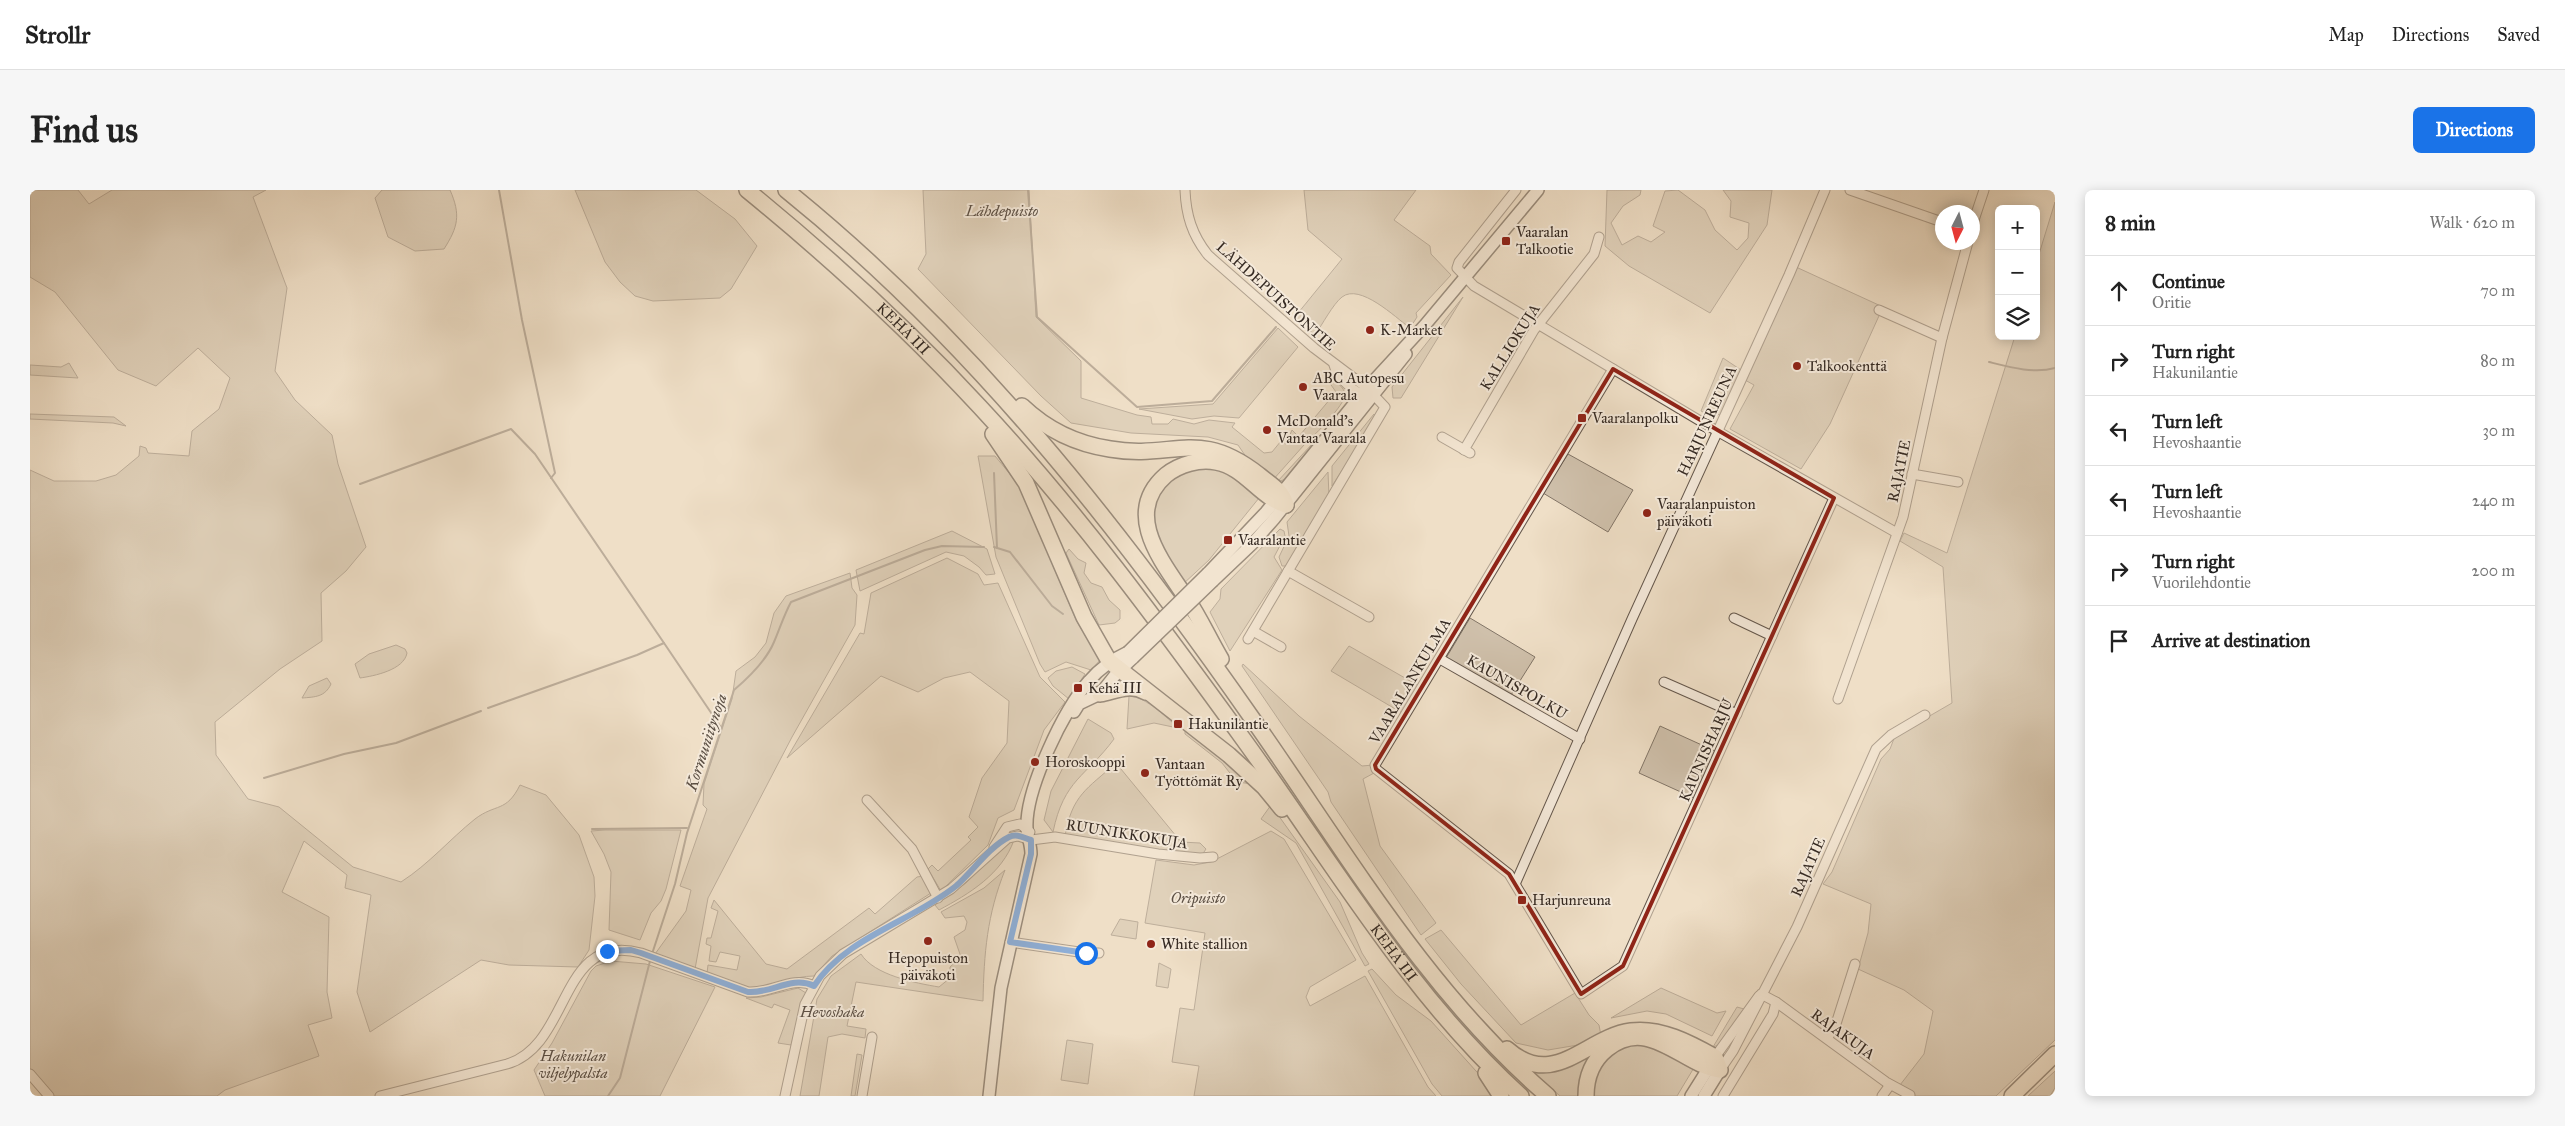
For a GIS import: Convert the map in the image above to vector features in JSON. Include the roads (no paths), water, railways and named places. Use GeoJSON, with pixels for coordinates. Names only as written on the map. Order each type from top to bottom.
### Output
{"type":"FeatureCollection","features":[{"type":"Feature","properties":{"kind":"highway","name":"KEHÄ III"},"geometry":{"type":"LineString","coordinates":[[748,190],[869,295],[946,371],[988,415],[1072,513],[1139,598],[1266,770],[1395,957],[1460,1036],[1521,1096]]}},
{"type":"Feature","properties":{"kind":"highway","name":"KEHÄ III"},"geometry":{"type":"LineString","coordinates":[[786,190],[892,285],[972,363],[1099,509],[1254,721],[1404,941],[1466,1016],[1548,1096]]}},
{"type":"Feature","properties":{"kind":"highway"},"geometry":{"type":"LineString","coordinates":[[790,190],[802,203]]}},
{"type":"Feature","properties":{"kind":"highway"},"geometry":{"type":"LineString","coordinates":[[972,363],[996,379],[1036,418],[1071,439],[1096,447],[1125,451],[1190,447],[1220,451],[1237,458],[1281,500]]}},
{"type":"Feature","properties":{"kind":"highway"},"geometry":{"type":"LineString","coordinates":[[946,371],[962,397],[985,423],[1026,483],[1084,617],[1115,665],[1229,755],[1264,787],[1310,848],[1332,867]]}},
{"type":"Feature","properties":{"kind":"highway"},"geometry":{"type":"LineString","coordinates":[[1254,721],[1245,695],[1212,644],[1188,600],[1157,554],[1149,531],[1148,511],[1153,492],[1168,474],[1188,464],[1204,461],[1226,464],[1281,500]]}},
{"type":"Feature","properties":{"kind":"highway"},"geometry":{"type":"LineString","coordinates":[[1100,694],[1131,687],[1154,696]]}},
{"type":"Feature","properties":{"kind":"highway"},"geometry":{"type":"LineString","coordinates":[[1466,1016],[1489,1030],[1514,1055],[1533,1063],[1560,1063],[1612,1036],[1633,1030],[1668,1035],[1715,1065]]}},
{"type":"Feature","properties":{"kind":"highway"},"geometry":{"type":"LineString","coordinates":[[1460,1036],[1467,1054],[1489,1077],[1501,1096]]}},
{"type":"Feature","properties":{"kind":"highway"},"geometry":{"type":"LineString","coordinates":[[1586,1096],[1588,1077],[1599,1055],[1609,1047],[1633,1038],[1650,1039],[1666,1044],[1715,1065]]}},
{"type":"Feature","properties":{"kind":"highway"},"geometry":{"type":"LineString","coordinates":[[2012,1096],[2055,1054]]}},
{"type":"Feature","properties":{"kind":"main road"},"geometry":{"type":"LineString","coordinates":[[1034,840],[1027,828],[1030,804],[1040,770],[1064,718],[1088,682],[1131,655],[1211,577],[1281,500],[1367,392],[1538,190]]}},
{"type":"Feature","properties":{"kind":"main road"},"geometry":{"type":"LineString","coordinates":[[989,1096],[1001,988],[1016,914],[1035,854],[1032,820],[1047,765],[1065,724],[1079,704],[1100,694],[1115,665]]}},
{"type":"Feature","properties":{"kind":"main road"},"geometry":{"type":"LineString","coordinates":[[1691,1096],[1715,1065]]}},
{"type":"Feature","properties":{"kind":"main road"},"geometry":{"type":"LineString","coordinates":[[1704,1096],[1715,1065]]}},
{"type":"Feature","properties":{"kind":"street","name":"LÄHDEPUISTONTIE"},"geometry":{"type":"LineString","coordinates":[[1185,190],[1189,220],[1198,242],[1208,255],[1228,275],[1334,365],[1340,366],[1367,392]]}},
{"type":"Feature","properties":{"kind":"street"},"geometry":{"type":"LineString","coordinates":[[1516,190],[1460,259],[1458,268],[1479,289],[1717,431],[1897,533]]}},
{"type":"Feature","properties":{"kind":"street","name":"HARJUNREUNA"},"geometry":{"type":"LineString","coordinates":[[1516,882],[1717,431],[1789,275],[1825,190]]}},
{"type":"Feature","properties":{"kind":"street"},"geometry":{"type":"LineString","coordinates":[[1850,190],[1935,220]]}},
{"type":"Feature","properties":{"kind":"street"},"geometry":{"type":"LineString","coordinates":[[1979,205],[1984,190]]}},
{"type":"Feature","properties":{"kind":"street","name":"KALLIOKUJA"},"geometry":{"type":"LineString","coordinates":[[1442,437],[1467,452],[1539,324],[1594,254],[1599,237]]}},
{"type":"Feature","properties":{"kind":"street","name":"RAJATIE"},"geometry":{"type":"LineString","coordinates":[[1838,699],[1897,533],[1942,338],[1966,250]]}},
{"type":"Feature","properties":{"kind":"street"},"geometry":{"type":"LineString","coordinates":[[1879,310],[1942,338]]}},
{"type":"Feature","properties":{"kind":"street","name":"VAARALANKULMA"},"geometry":{"type":"LineString","coordinates":[[1581,994],[1516,882],[1509,874],[1376,769],[1376,764],[1613,369]]}},
{"type":"Feature","properties":{"kind":"street"},"geometry":{"type":"LineString","coordinates":[[1281,647],[1251,635],[1383,413],[1385,407],[1367,392]]}},
{"type":"Feature","properties":{"kind":"street"},"geometry":{"type":"LineString","coordinates":[[1912,474],[1958,482]]}},
{"type":"Feature","properties":{"kind":"street","name":"KAUNISHARJU"},"geometry":{"type":"LineString","coordinates":[[1581,994],[1622,966],[1834,498]]}},
{"type":"Feature","properties":{"kind":"street"},"geometry":{"type":"LineString","coordinates":[[1288,571],[1368,617]]}},
{"type":"Feature","properties":{"kind":"street"},"geometry":{"type":"LineString","coordinates":[[1734,618],[1772,636]]}},
{"type":"Feature","properties":{"kind":"street","name":"KAUNISPOLKU"},"geometry":{"type":"LineString","coordinates":[[1440,659],[1580,739]]}},
{"type":"Feature","properties":{"kind":"street"},"geometry":{"type":"LineString","coordinates":[[1664,682],[1737,714]]}},
{"type":"Feature","properties":{"kind":"street","name":"RAJATIE"},"geometry":{"type":"LineString","coordinates":[[1715,1065],[1734,1051],[1761,994],[1797,927],[1876,748],[1891,735],[1925,715]]}},
{"type":"Feature","properties":{"kind":"street"},"geometry":{"type":"LineString","coordinates":[[866,800],[912,849],[938,898]]}},
{"type":"Feature","properties":{"kind":"street"},"geometry":{"type":"LineString","coordinates":[[785,1096],[799,1022],[814,986],[827,968],[843,954],[938,898],[965,878],[993,849],[1007,827],[1020,824],[1027,828]]}},
{"type":"Feature","properties":{"kind":"street","name":"RUUNIKKOKUJA"},"geometry":{"type":"LineString","coordinates":[[993,849],[1010,836],[1034,840],[1055,837],[1158,854],[1200,858],[1213,857]]}},
{"type":"Feature","properties":{"kind":"street"},"geometry":{"type":"LineString","coordinates":[[1010,942],[1099,953]]}},
{"type":"Feature","properties":{"kind":"street"},"geometry":{"type":"LineString","coordinates":[[380,1096],[517,1061],[537,1045],[581,970],[593,957],[615,950],[641,953],[748,992],[757,993],[797,982],[805,982],[814,986]]}},
{"type":"Feature","properties":{"kind":"street"},"geometry":{"type":"LineString","coordinates":[[1827,1038],[1835,1027],[1855,964]]}},
{"type":"Feature","properties":{"kind":"street","name":"RAJATIE"},"geometry":{"type":"LineString","coordinates":[[1715,1065],[1752,1002],[1761,994]]}},
{"type":"Feature","properties":{"kind":"street","name":"RAJAKUJA"},"geometry":{"type":"LineString","coordinates":[[1761,994],[1776,1002],[1890,1085],[1910,1094]]}},
{"type":"Feature","properties":{"kind":"street"},"geometry":{"type":"LineString","coordinates":[[1723,1096],[1774,1014],[1776,1002]]}},
{"type":"Feature","properties":{"kind":"street"},"geometry":{"type":"LineString","coordinates":[[862,1096],[872,1037]]}},
{"type":"Feature","properties":{"kind":"street"},"geometry":{"type":"LineString","coordinates":[[30,1074],[49,1096]]}},
{"type":"Feature","properties":{"kind":"street"},"geometry":{"type":"LineString","coordinates":[[1882,1096],[1890,1085]]}},
{"type":"Feature","properties":{"kind":"waterway"},"geometry":{"type":"LineString","coordinates":[[499,190],[522,320],[555,473],[551,478]]}},
{"type":"Feature","properties":{"kind":"waterway"},"geometry":{"type":"LineString","coordinates":[[1028,190],[1037,317],[1137,407],[1212,401],[1276,327]]}},
{"type":"Feature","properties":{"kind":"waterway"},"geometry":{"type":"LineString","coordinates":[[1989,362],[2030,370],[2055,368]]}},
{"type":"Feature","properties":{"kind":"waterway"},"geometry":{"type":"LineString","coordinates":[[360,484],[511,429],[535,454],[664,643]]}},
{"type":"Feature","properties":{"kind":"waterway"},"geometry":{"type":"LineString","coordinates":[[994,473],[997,548]]}},
{"type":"Feature","properties":{"kind":"waterway","name":"Kormuniitynoja"},"geometry":{"type":"LineString","coordinates":[[652,954],[675,884],[687,833],[734,690],[767,655],[791,602],[925,550],[942,546],[984,547]]}},
{"type":"Feature","properties":{"kind":"waterway"},"geometry":{"type":"LineString","coordinates":[[994,547],[1010,552],[1052,606],[1063,614]]}},
{"type":"Feature","properties":{"kind":"waterway"},"geometry":{"type":"LineString","coordinates":[[488,708],[637,655],[664,643],[720,726]]}},
{"type":"Feature","properties":{"kind":"waterway"},"geometry":{"type":"LineString","coordinates":[[264,778],[344,754],[396,743],[481,711]]}},
{"type":"Feature","properties":{"kind":"waterway"},"geometry":{"type":"LineString","coordinates":[[592,829],[687,828]]}},
{"type":"Feature","properties":{"kind":"waterway","name":"Kormuniitynoja"},"geometry":{"type":"LineString","coordinates":[[608,1096],[620,1078],[650,961]]}},
{"type":"Feature","properties":{"kind":"place","name":"Vaaralan Talkootie"},"geometry":{"type":"Point","coordinates":[1506,241]}},
{"type":"Feature","properties":{"kind":"place","name":"K-Market"},"geometry":{"type":"Point","coordinates":[1370,330]}},
{"type":"Feature","properties":{"kind":"place","name":"Talkookenttä"},"geometry":{"type":"Point","coordinates":[1797,366]}},
{"type":"Feature","properties":{"kind":"place","name":"ABC Autopesu Vaarala"},"geometry":{"type":"Point","coordinates":[1303,387]}},
{"type":"Feature","properties":{"kind":"place","name":"Vaaralanpolku"},"geometry":{"type":"Point","coordinates":[1582,418]}},
{"type":"Feature","properties":{"kind":"place","name":"McDonald's Vantaa Vaarala"},"geometry":{"type":"Point","coordinates":[1267,430]}},
{"type":"Feature","properties":{"kind":"place","name":"Vaaralanpuiston päiväkoti"},"geometry":{"type":"Point","coordinates":[1647,513]}},
{"type":"Feature","properties":{"kind":"place","name":"Vaaralantie"},"geometry":{"type":"Point","coordinates":[1228,540]}},
{"type":"Feature","properties":{"kind":"place","name":"Kehä III"},"geometry":{"type":"Point","coordinates":[1078,688]}},
{"type":"Feature","properties":{"kind":"place","name":"Hakunilantie"},"geometry":{"type":"Point","coordinates":[1178,724]}},
{"type":"Feature","properties":{"kind":"place","name":"Horoskooppi"},"geometry":{"type":"Point","coordinates":[1035,762]}},
{"type":"Feature","properties":{"kind":"place","name":"Vantaan Työttömät Ry"},"geometry":{"type":"Point","coordinates":[1145,773]}},
{"type":"Feature","properties":{"kind":"place","name":"Harjunreuna"},"geometry":{"type":"Point","coordinates":[1522,900]}},
{"type":"Feature","properties":{"kind":"place","name":"Hepopuiston päiväkoti"},"geometry":{"type":"Point","coordinates":[928,941]}},
{"type":"Feature","properties":{"kind":"place","name":"White stallion"},"geometry":{"type":"Point","coordinates":[1151,944]}},
{"type":"Feature","properties":{"kind":"park label","name":"Lähdepuisto"},"geometry":{"type":"Point","coordinates":[1002,211]}},
{"type":"Feature","properties":{"kind":"park label","name":"Oripuisto"},"geometry":{"type":"Point","coordinates":[1198,898]}},
{"type":"Feature","properties":{"kind":"park label","name":"Hevoshaka"},"geometry":{"type":"Point","coordinates":[832,1012]}},
{"type":"Feature","properties":{"kind":"park label","name":"Hakunilan viljelypalsta"},"geometry":{"type":"Point","coordinates":[573,1064]}}]}
